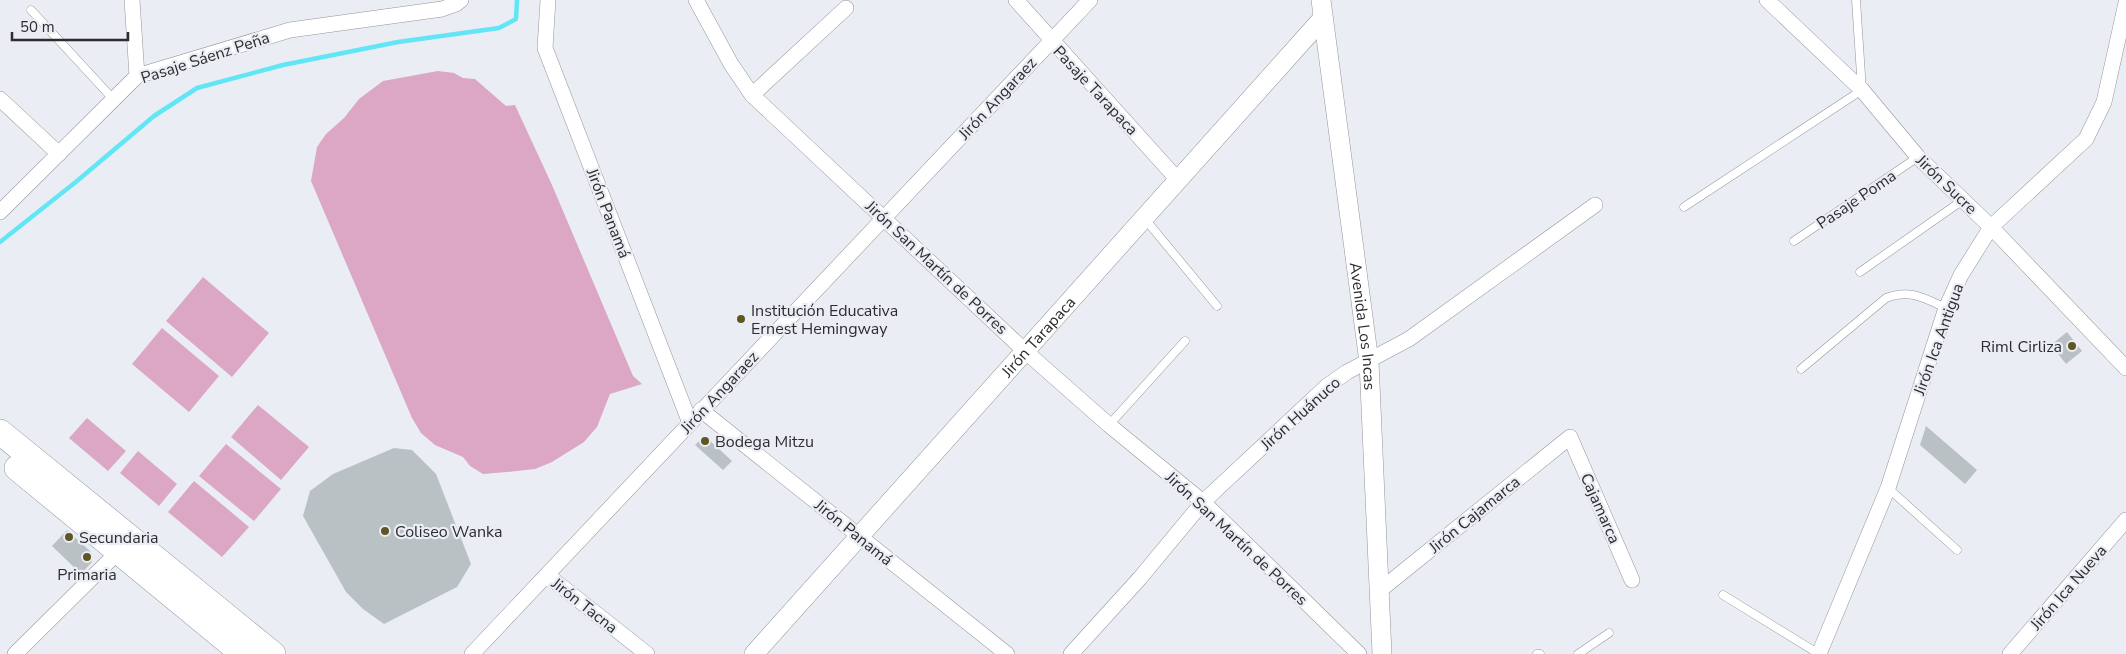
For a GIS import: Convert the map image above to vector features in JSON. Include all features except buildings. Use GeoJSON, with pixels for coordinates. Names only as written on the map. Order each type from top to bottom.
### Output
{"type":"FeatureCollection","features":[{"type":"Feature","properties":{"kind":"highway"},"geometry":{"type":"LineString","coordinates":[[0,432],[125,545]]}},
{"type":"Feature","properties":{"kind":"highway"},"geometry":{"type":"LineString","coordinates":[[0,454],[125,545],[226,627],[273,654]]}},
{"type":"Feature","properties":{"kind":"highway"},"geometry":{"type":"LineString","coordinates":[[226,627],[243,654]]}},
{"type":"Feature","properties":{"kind":"street"},"geometry":{"type":"LineString","coordinates":[[132,0],[137,76]]}},
{"type":"Feature","properties":{"kind":"street","name":"Pasaje Sáenz Peña"},"geometry":{"type":"LineString","coordinates":[[0,212],[137,76],[290,30],[442,9],[456,4],[460,0]]}},
{"type":"Feature","properties":{"kind":"street","name":"Jirón Panamá"},"geometry":{"type":"LineString","coordinates":[[548,0],[545,48],[690,423]]}},
{"type":"Feature","properties":{"kind":"street","name":"Jirón San Martín de Porres"},"geometry":{"type":"LineString","coordinates":[[696,0],[731,64],[752,95],[1025,351],[1109,425],[1203,502],[1359,654]]}},
{"type":"Feature","properties":{"kind":"street","name":"Pasaje Tarapaca"},"geometry":{"type":"LineString","coordinates":[[1016,0],[1178,180]]}},
{"type":"Feature","properties":{"kind":"street","name":"Jirón Angaraez"},"geometry":{"type":"LineString","coordinates":[[472,654],[1090,0]]}},
{"type":"Feature","properties":{"kind":"street","name":"Jirón Sucre"},"geometry":{"type":"LineString","coordinates":[[1768,0],[1862,90],[1918,157],[1991,227],[2126,368]]}},
{"type":"Feature","properties":{"kind":"street"},"geometry":{"type":"LineString","coordinates":[[752,95],[846,8]]}},
{"type":"Feature","properties":{"kind":"street","name":"Jirón Tarapaca"},"geometry":{"type":"LineString","coordinates":[[754,654],[1178,180],[1322,9]]}},
{"type":"Feature","properties":{"kind":"street","name":"Avenida Los Incas"},"geometry":{"type":"LineString","coordinates":[[1322,9],[1369,362],[1382,654]]}},
{"type":"Feature","properties":{"kind":"street","name":"Jirón Ica Antigua"},"geometry":{"type":"LineString","coordinates":[[1819,654],[1888,488],[1946,308],[1961,275],[1991,227],[2086,139],[2104,102],[2125,10]]}},
{"type":"Feature","properties":{"kind":"street"},"geometry":{"type":"LineString","coordinates":[[0,99],[59,154]]}},
{"type":"Feature","properties":{"kind":"street","name":"Jirón Huánuco"},"geometry":{"type":"LineString","coordinates":[[1071,654],[1140,578],[1203,502],[1327,386],[1347,372],[1369,362],[1409,338],[1595,205]]}},
{"type":"Feature","properties":{"kind":"street","name":"Jirón Panamá"},"geometry":{"type":"LineString","coordinates":[[702,410],[1007,654]]}},
{"type":"Feature","properties":{"kind":"street","name":"Jirón Cajamarca"},"geometry":{"type":"LineString","coordinates":[[1379,591],[1570,437]]}},
{"type":"Feature","properties":{"kind":"street","name":"Cajamarca"},"geometry":{"type":"LineString","coordinates":[[1570,437],[1632,580]]}},
{"type":"Feature","properties":{"kind":"street","name":"Jirón Ica Nueva"},"geometry":{"type":"LineString","coordinates":[[2010,654],[2126,520]]}},
{"type":"Feature","properties":{"kind":"street"},"geometry":{"type":"LineString","coordinates":[[15,654],[125,545]]}},
{"type":"Feature","properties":{"kind":"street","name":"Jirón Tacna"},"geometry":{"type":"LineString","coordinates":[[547,575],[647,654]]}},
{"type":"Feature","properties":{"kind":"lane"},"geometry":{"type":"LineString","coordinates":[[1684,207],[1862,90],[1856,0]]}},
{"type":"Feature","properties":{"kind":"lane"},"geometry":{"type":"LineString","coordinates":[[31,10],[114,100]]}},
{"type":"Feature","properties":{"kind":"lane","name":"Pasaje Poma"},"geometry":{"type":"LineString","coordinates":[[1794,241],[1918,157]]}},
{"type":"Feature","properties":{"kind":"lane"},"geometry":{"type":"LineString","coordinates":[[1860,272],[1963,200]]}},
{"type":"Feature","properties":{"kind":"lane"},"geometry":{"type":"LineString","coordinates":[[1144,218],[1217,306]]}},
{"type":"Feature","properties":{"kind":"lane"},"geometry":{"type":"LineString","coordinates":[[1801,369],[1886,298],[1899,293],[1912,294],[1946,308]]}},
{"type":"Feature","properties":{"kind":"lane"},"geometry":{"type":"LineString","coordinates":[[1109,425],[1185,340]]}},
{"type":"Feature","properties":{"kind":"lane"},"geometry":{"type":"LineString","coordinates":[[1888,488],[1956,550]]}},
{"type":"Feature","properties":{"kind":"lane"},"geometry":{"type":"LineString","coordinates":[[1723,595],[1819,654]]}},
{"type":"Feature","properties":{"kind":"lane"},"geometry":{"type":"LineString","coordinates":[[1578,654],[1609,633]]}},
{"type":"Feature","properties":{"kind":"shaded area"},"geometry":{"type":"Polygon","coordinates":[[[438,71],[454,73],[463,78],[475,79],[506,106],[515,105],[552,185],[633,376],[642,384],[610,394],[597,427],[584,442],[552,462],[535,469],[483,474],[470,466],[463,457],[435,445],[421,433],[412,418],[311,181],[317,147],[326,134],[344,118],[359,99],[383,81],[438,71]]]}},
{"type":"Feature","properties":{"kind":"shaded area"},"geometry":{"type":"Polygon","coordinates":[[[203,277],[269,333],[232,377],[166,321],[203,277]]]}},
{"type":"Feature","properties":{"kind":"shaded area"},"geometry":{"type":"Polygon","coordinates":[[[162,328],[219,376],[189,412],[132,364],[162,328]]]}},
{"type":"Feature","properties":{"kind":"shaded area"},"geometry":{"type":"Polygon","coordinates":[[[258,405],[309,447],[281,480],[231,437],[258,405]]]}},
{"type":"Feature","properties":{"kind":"shaded area"},"geometry":{"type":"Polygon","coordinates":[[[87,418],[126,451],[108,471],[69,438],[87,418]]]}},
{"type":"Feature","properties":{"kind":"shaded area"},"geometry":{"type":"Polygon","coordinates":[[[226,444],[281,489],[254,521],[199,476],[226,444]]]}},
{"type":"Feature","properties":{"kind":"shaded area"},"geometry":{"type":"Polygon","coordinates":[[[138,451],[177,484],[159,506],[120,473],[138,451]]]}},
{"type":"Feature","properties":{"kind":"shaded area"},"geometry":{"type":"Polygon","coordinates":[[[194,481],[249,527],[222,557],[168,512],[194,481]]]}},
{"type":"Feature","properties":{"kind":"waterway"},"geometry":{"type":"LineString","coordinates":[[0,242],[77,181],[154,116],[197,88],[283,65],[398,42],[499,28],[516,19],[517,0]]}},
{"type":"Feature","properties":{"kind":"place","name":"Institución Educativa Ernest Hemingway"},"geometry":{"type":"Point","coordinates":[741,319]}},
{"type":"Feature","properties":{"kind":"place","name":"Riml Cirliza"},"geometry":{"type":"Point","coordinates":[2072,346]}},
{"type":"Feature","properties":{"kind":"place","name":"Bodega Mitzu"},"geometry":{"type":"Point","coordinates":[705,441]}},
{"type":"Feature","properties":{"kind":"place","name":"Coliseo Wanka"},"geometry":{"type":"Point","coordinates":[385,531]}},
{"type":"Feature","properties":{"kind":"place","name":"Secundaria"},"geometry":{"type":"Point","coordinates":[69,537]}},
{"type":"Feature","properties":{"kind":"place","name":"Primaria"},"geometry":{"type":"Point","coordinates":[87,557]}}]}
